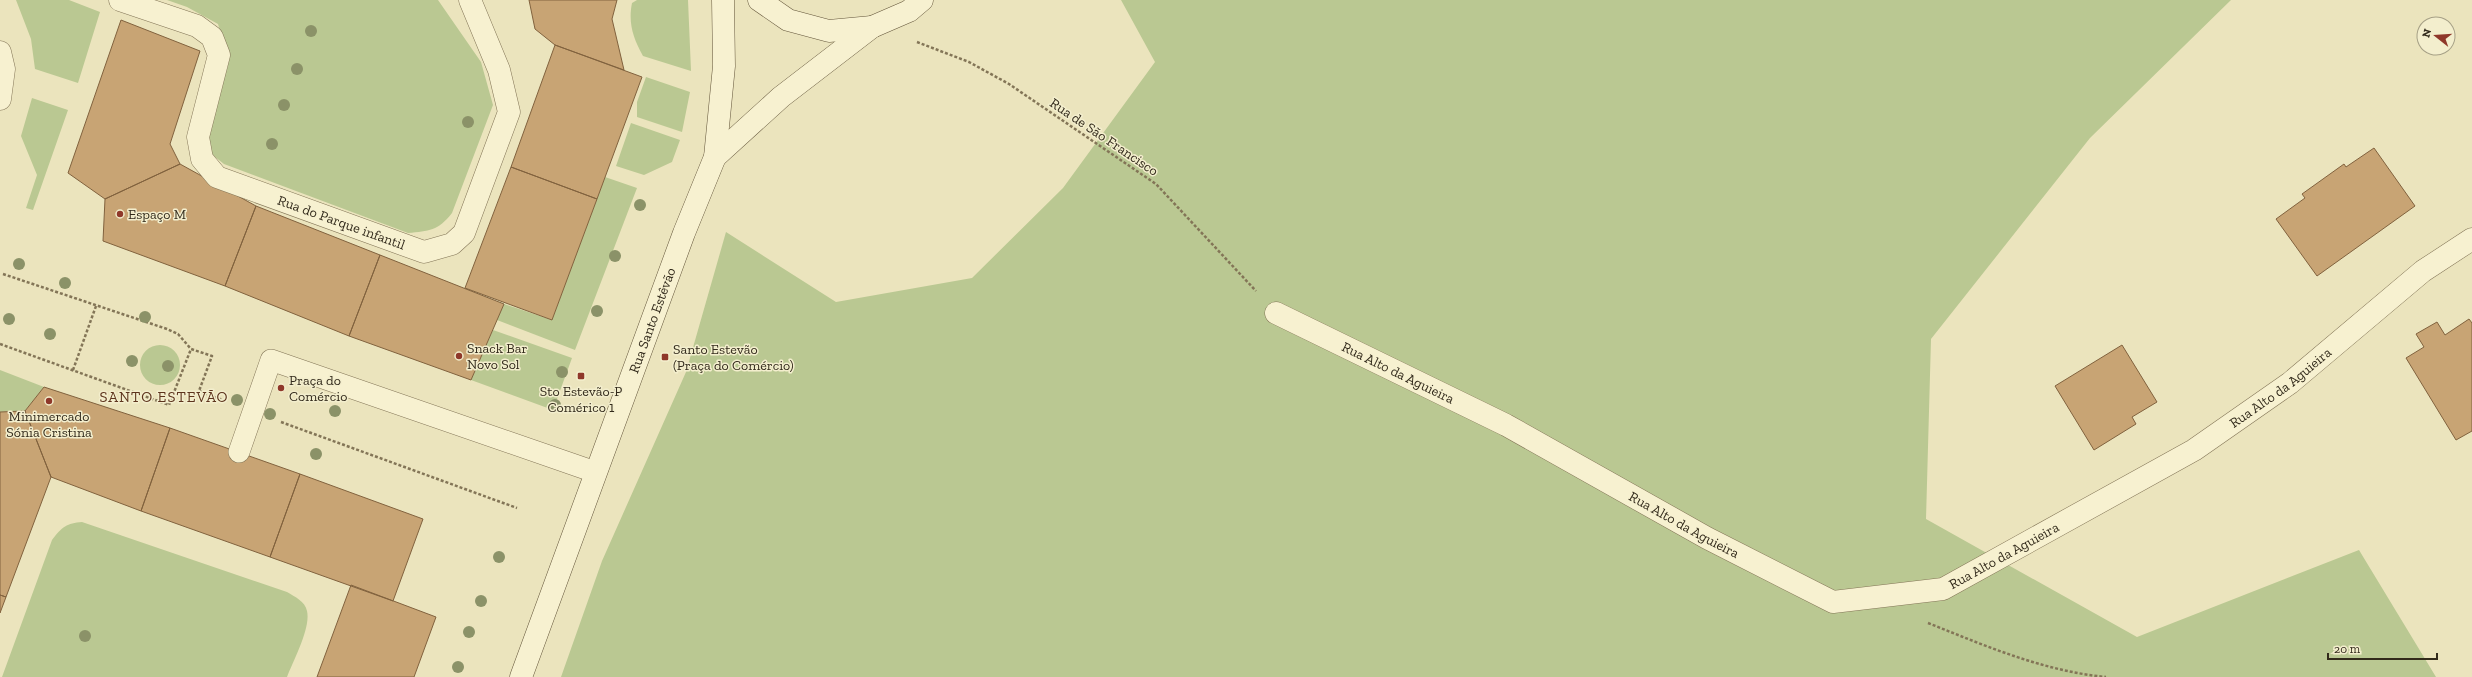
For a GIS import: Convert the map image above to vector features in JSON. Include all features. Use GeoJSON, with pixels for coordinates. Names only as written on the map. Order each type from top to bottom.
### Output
{"type":"FeatureCollection","features":[{"type":"Feature","properties":{"kind":"street","name":"Rua do Parque infantil"},"geometry":{"type":"LineString","coordinates":[[120,0],[197,26],[212,37],[220,55],[198,137],[202,159],[217,177],[424,252],[452,244],[464,233],[509,112],[499,70],[470,0]]}},
{"type":"Feature","properties":{"kind":"street","name":"Rua Santo Estêvão"},"geometry":{"type":"LineString","coordinates":[[521,677],[684,233],[715,156],[724,66],[723,0]]}},
{"type":"Feature","properties":{"kind":"street"},"geometry":{"type":"LineString","coordinates":[[759,0],[788,20],[829,31],[880,24]]}},
{"type":"Feature","properties":{"kind":"street"},"geometry":{"type":"LineString","coordinates":[[715,156],[781,97],[880,24],[909,11],[922,0]]}},
{"type":"Feature","properties":{"kind":"street"},"geometry":{"type":"LineString","coordinates":[[0,52],[4,69],[0,99]]}},
{"type":"Feature","properties":{"kind":"street","name":"Rua Alto da Aguieira"},"geometry":{"type":"LineString","coordinates":[[1276,313],[1506,425],[1707,538],[1833,602],[1943,589],[2194,450],[2290,383],[2423,271],[2472,239]]}},
{"type":"Feature","properties":{"kind":"lane"},"geometry":{"type":"LineString","coordinates":[[239,452],[270,360],[596,472]]}},
{"type":"Feature","properties":{"kind":"path","name":"Rua de São Francisco"},"geometry":{"type":"LineString","coordinates":[[880,24],[916,41],[969,62],[1009,84],[1156,184],[1276,313]]}},
{"type":"Feature","properties":{"kind":"path"},"geometry":{"type":"LineString","coordinates":[[3,274],[178,334],[191,349],[212,356],[199,392],[517,508]]}},
{"type":"Feature","properties":{"kind":"path"},"geometry":{"type":"LineString","coordinates":[[73,370],[96,306]]}},
{"type":"Feature","properties":{"kind":"path"},"geometry":{"type":"LineString","coordinates":[[0,344],[169,405],[191,349]]}},
{"type":"Feature","properties":{"kind":"path"},"geometry":{"type":"LineString","coordinates":[[1923,621],[2002,652],[2071,674],[2106,677]]}},
{"type":"Feature","properties":{"kind":"green space"},"geometry":{"type":"Polygon","coordinates":[[[16,0],[69,0],[100,12],[78,83],[35,69],[31,39],[16,0]]]}},
{"type":"Feature","properties":{"kind":"green space"},"geometry":{"type":"Polygon","coordinates":[[[167,0],[438,0],[481,62],[493,105],[452,213],[447,219],[433,229],[422,232],[408,233],[224,164],[210,153],[205,132],[228,66],[227,54],[218,24],[187,7],[167,0]]]}},
{"type":"Feature","properties":{"kind":"green space"},"geometry":{"type":"Polygon","coordinates":[[[637,0],[688,0],[691,71],[643,56],[636,43],[631,24],[632,3],[637,0]]]}},
{"type":"Feature","properties":{"kind":"green space"},"geometry":{"type":"Polygon","coordinates":[[[1121,0],[2231,0],[2090,138],[1931,339],[1926,519],[2137,637],[2359,550],[2436,677],[561,677],[602,561],[686,372],[726,232],[836,302],[972,278],[1063,188],[1155,62],[1121,0]]]}},
{"type":"Feature","properties":{"kind":"green space"},"geometry":{"type":"Polygon","coordinates":[[[646,77],[690,92],[682,132],[637,117],[637,102],[646,77]]]}},
{"type":"Feature","properties":{"kind":"green space"},"geometry":{"type":"Polygon","coordinates":[[[32,98],[68,110],[33,210],[26,208],[37,175],[21,136],[32,98]]]}},
{"type":"Feature","properties":{"kind":"green space"},"geometry":{"type":"Polygon","coordinates":[[[631,123],[680,140],[672,162],[644,175],[616,166],[631,123]]]}},
{"type":"Feature","properties":{"kind":"green space"},"geometry":{"type":"Polygon","coordinates":[[[605,177],[637,188],[575,350],[497,320],[504,304],[552,320],[605,177]]]}},
{"type":"Feature","properties":{"kind":"green space"},"geometry":{"type":"Polygon","coordinates":[[[493,330],[572,358],[553,410],[471,380],[493,330]]]}},
{"type":"Feature","properties":{"kind":"green space"},"geometry":{"type":"Polygon","coordinates":[[[160,345],[174,351],[180,365],[174,379],[160,385],[146,379],[140,365],[146,351],[160,345]]]}},
{"type":"Feature","properties":{"kind":"green space"},"geometry":{"type":"Polygon","coordinates":[[[0,370],[44,387],[25,411],[0,412],[0,370]]]}},
{"type":"Feature","properties":{"kind":"green space"},"geometry":{"type":"Polygon","coordinates":[[[82,522],[287,592],[299,600],[306,608],[308,618],[301,644],[287,677],[2,677],[52,540],[65,526],[72,523],[82,522]]]}},
{"type":"Feature","properties":{"kind":"building"},"geometry":{"type":"Polygon","coordinates":[[[529,0],[617,0],[612,19],[624,70],[555,45],[535,29],[529,0]]]}},
{"type":"Feature","properties":{"kind":"building"},"geometry":{"type":"Polygon","coordinates":[[[121,20],[200,51],[170,144],[180,164],[105,199],[68,173],[121,20]]]}},
{"type":"Feature","properties":{"kind":"building"},"geometry":{"type":"Polygon","coordinates":[[[555,45],[642,77],[597,199],[511,167],[555,45]]]}},
{"type":"Feature","properties":{"kind":"building"},"geometry":{"type":"Polygon","coordinates":[[[2374,148],[2415,206],[2317,276],[2276,219],[2305,198],[2302,194],[2344,164],[2346,167],[2374,148]]]}},
{"type":"Feature","properties":{"kind":"building"},"geometry":{"type":"Polygon","coordinates":[[[180,164],[256,206],[225,286],[103,241],[105,199],[180,164]]]}},
{"type":"Feature","properties":{"kind":"building"},"geometry":{"type":"Polygon","coordinates":[[[511,167],[597,199],[552,320],[465,288],[511,167]]]}},
{"type":"Feature","properties":{"kind":"building"},"geometry":{"type":"Polygon","coordinates":[[[256,206],[380,255],[349,336],[225,286],[256,206]]]}},
{"type":"Feature","properties":{"kind":"building"},"geometry":{"type":"Polygon","coordinates":[[[380,255],[504,304],[471,380],[349,336],[380,255]]]}},
{"type":"Feature","properties":{"kind":"building"},"geometry":{"type":"Polygon","coordinates":[[[2469,319],[2472,323],[2472,431],[2456,440],[2406,358],[2424,347],[2416,334],[2437,322],[2445,335],[2469,319]]]}},
{"type":"Feature","properties":{"kind":"building"},"geometry":{"type":"Polygon","coordinates":[[[2122,345],[2157,402],[2132,417],[2136,424],[2094,450],[2055,386],[2122,345]]]}},
{"type":"Feature","properties":{"kind":"building"},"geometry":{"type":"Polygon","coordinates":[[[44,387],[170,428],[141,511],[51,477],[25,411],[44,387]]]}},
{"type":"Feature","properties":{"kind":"building"},"geometry":{"type":"Polygon","coordinates":[[[25,411],[51,477],[6,597],[0,595],[0,412],[25,411]]]}},
{"type":"Feature","properties":{"kind":"building"},"geometry":{"type":"Polygon","coordinates":[[[170,428],[300,474],[270,557],[141,511],[170,428]]]}},
{"type":"Feature","properties":{"kind":"building"},"geometry":{"type":"Polygon","coordinates":[[[300,474],[423,519],[393,601],[270,557],[300,474]]]}},
{"type":"Feature","properties":{"kind":"building"},"geometry":{"type":"Polygon","coordinates":[[[351,585],[436,617],[414,677],[317,677],[351,585]]]}},
{"type":"Feature","properties":{"kind":"building"},"geometry":{"type":"Polygon","coordinates":[[[0,595],[6,597],[0,613],[0,595]]]}},
{"type":"Feature","properties":{"kind":"place","name":"Espaço M"},"geometry":{"type":"Point","coordinates":[120,214]}},
{"type":"Feature","properties":{"kind":"place","name":"Snack Bar Novo Sol"},"geometry":{"type":"Point","coordinates":[459,356]}},
{"type":"Feature","properties":{"kind":"place","name":"Santo Estevão (Praça do Comércio)"},"geometry":{"type":"Point","coordinates":[665,357]}},
{"type":"Feature","properties":{"kind":"place","name":"Sto Estevão-P Comérico 1"},"geometry":{"type":"Point","coordinates":[581,376]}},
{"type":"Feature","properties":{"kind":"place","name":"Praça do Comércio"},"geometry":{"type":"Point","coordinates":[281,388]}},
{"type":"Feature","properties":{"kind":"place","name":"Minimercado Sónia Cristina"},"geometry":{"type":"Point","coordinates":[49,401]}},
{"type":"Feature","properties":{"kind":"district","name":"SANTO ESTEVÃO"},"geometry":{"type":"Point","coordinates":[164,397]}}]}
